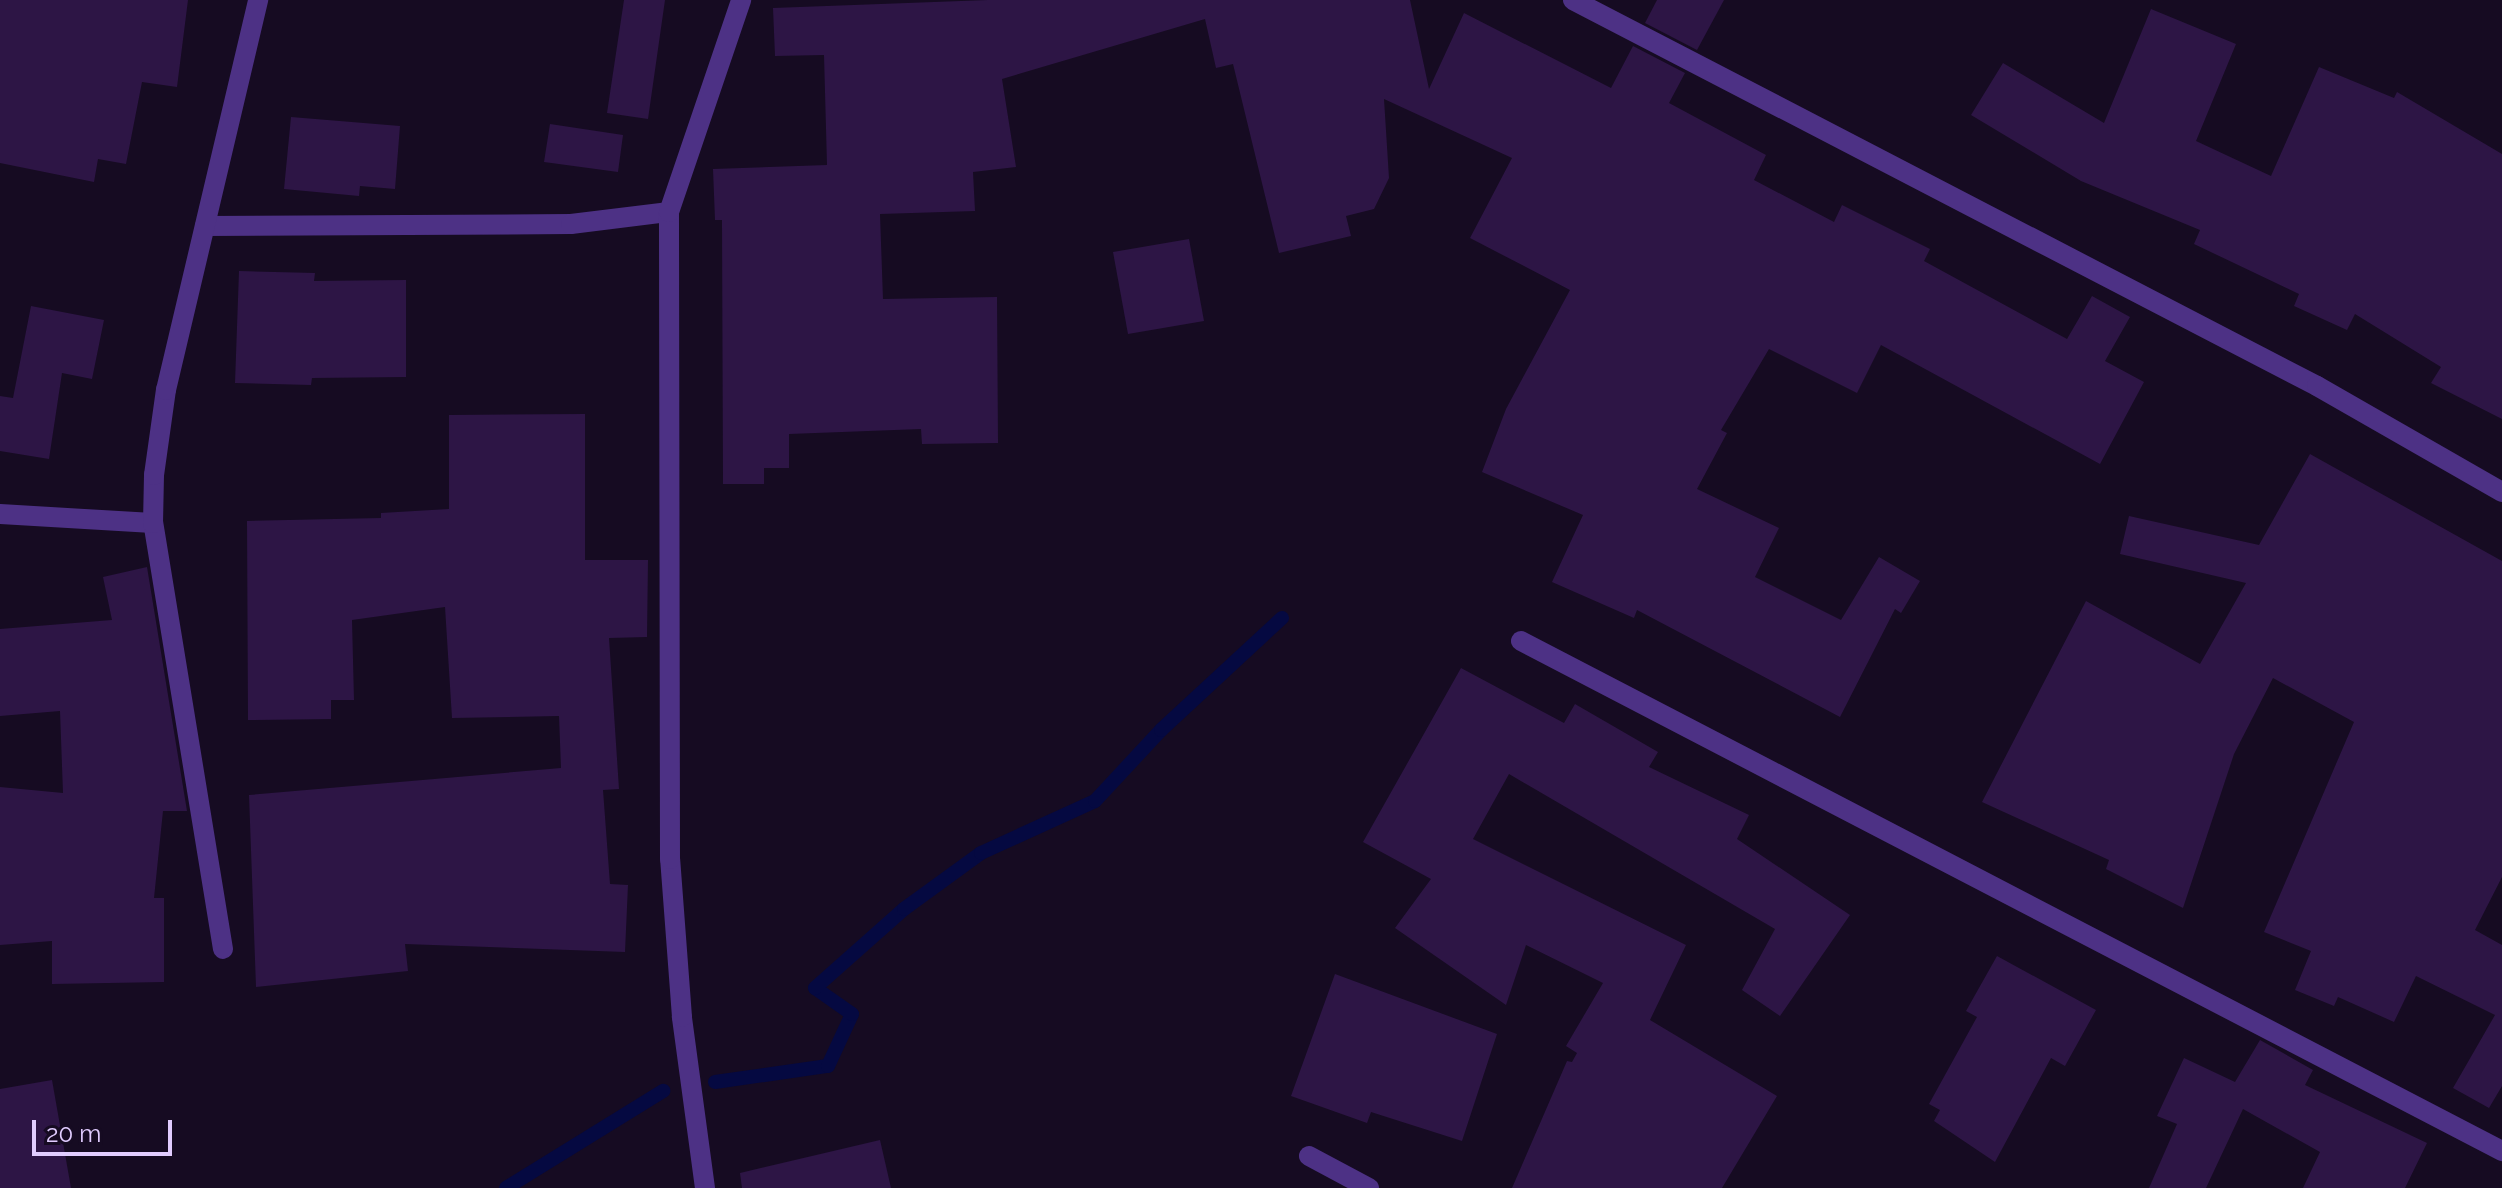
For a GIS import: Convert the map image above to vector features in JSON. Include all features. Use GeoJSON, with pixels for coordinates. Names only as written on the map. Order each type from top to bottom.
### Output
{"type":"FeatureCollection","features":[{"type":"Feature","properties":{"kind":"street"},"geometry":{"type":"LineString","coordinates":[[223,949],[153,523],[154,475],[166,390],[258,0]]}},
{"type":"Feature","properties":{"kind":"street"},"geometry":{"type":"LineString","coordinates":[[705,1188],[682,1017],[670,859],[669,212],[741,0]]}},
{"type":"Feature","properties":{"kind":"street"},"geometry":{"type":"LineString","coordinates":[[1573,0],[2317,386],[2502,492]]}},
{"type":"Feature","properties":{"kind":"street"},"geometry":{"type":"LineString","coordinates":[[205,226],[571,224],[669,212]]}},
{"type":"Feature","properties":{"kind":"street"},"geometry":{"type":"LineString","coordinates":[[0,514],[153,523]]}},
{"type":"Feature","properties":{"kind":"street"},"geometry":{"type":"LineString","coordinates":[[1521,641],[2502,1151]]}},
{"type":"Feature","properties":{"kind":"street"},"geometry":{"type":"LineString","coordinates":[[1309,1156],[1369,1188]]}},
{"type":"Feature","properties":{"kind":"building"},"geometry":{"type":"Polygon","coordinates":[[[0,0],[188,0],[177,87],[142,82],[126,164],[98,159],[94,182],[0,163],[0,0]]]}},
{"type":"Feature","properties":{"kind":"building"},"geometry":{"type":"Polygon","coordinates":[[[624,0],[665,0],[648,119],[607,113],[624,0]]]}},
{"type":"Feature","properties":{"kind":"building"},"geometry":{"type":"Polygon","coordinates":[[[988,0],[1410,0],[1429,89],[1464,13],[1611,88],[1633,46],[1685,73],[1669,103],[1766,155],[1754,180],[1834,222],[1842,205],[1930,249],[1924,261],[2067,339],[2092,296],[2130,317],[2105,361],[2144,382],[2100,464],[1881,345],[1857,393],[1769,349],[1721,430],[1727,433],[1697,489],[1779,528],[1755,577],[1841,620],[1879,557],[1920,581],[1901,613],[1895,609],[1840,717],[1637,610],[1634,618],[1552,582],[1583,515],[1482,472],[1506,409],[1570,290],[1470,238],[1512,158],[1384,99],[1389,178],[1374,209],[1346,216],[1351,236],[1279,253],[1233,64],[1216,68],[1205,19],[1002,79],[1016,167],[973,172],[975,211],[880,214],[883,299],[997,297],[998,443],[922,444],[921,429],[789,434],[789,468],[764,468],[764,484],[723,484],[722,220],[715,220],[713,169],[827,165],[824,55],[775,56],[773,8],[988,0]]]}},
{"type":"Feature","properties":{"kind":"building"},"geometry":{"type":"Polygon","coordinates":[[[1657,0],[1724,0],[1697,50],[1645,23],[1657,0]]]}},
{"type":"Feature","properties":{"kind":"building"},"geometry":{"type":"Polygon","coordinates":[[[2151,9],[2236,44],[2196,141],[2271,176],[2319,67],[2394,98],[2397,92],[2502,154],[2502,419],[2431,383],[2441,367],[2355,314],[2347,330],[2294,306],[2299,294],[2194,244],[2200,230],[2081,181],[1971,115],[2003,63],[2104,123],[2151,9]]]}},
{"type":"Feature","properties":{"kind":"building"},"geometry":{"type":"Polygon","coordinates":[[[291,117],[400,126],[395,189],[360,186],[359,196],[284,189],[291,117]]]}},
{"type":"Feature","properties":{"kind":"building"},"geometry":{"type":"Polygon","coordinates":[[[550,124],[623,135],[618,172],[544,162],[550,124]]]}},
{"type":"Feature","properties":{"kind":"building"},"geometry":{"type":"Polygon","coordinates":[[[1189,239],[1204,321],[1128,334],[1113,252],[1189,239]]]}},
{"type":"Feature","properties":{"kind":"building"},"geometry":{"type":"Polygon","coordinates":[[[239,271],[315,273],[314,281],[406,280],[406,377],[312,378],[311,385],[235,383],[239,271]]]}},
{"type":"Feature","properties":{"kind":"building"},"geometry":{"type":"Polygon","coordinates":[[[31,306],[104,320],[92,379],[62,373],[49,459],[0,451],[0,396],[13,398],[31,306]]]}},
{"type":"Feature","properties":{"kind":"building"},"geometry":{"type":"Polygon","coordinates":[[[585,414],[585,560],[648,560],[647,637],[609,638],[619,789],[603,790],[610,884],[628,885],[625,952],[405,944],[408,971],[256,987],[249,795],[561,768],[559,716],[452,718],[445,607],[352,620],[354,700],[331,700],[331,719],[248,720],[247,521],[381,518],[381,513],[449,509],[449,415],[585,414]]]}},
{"type":"Feature","properties":{"kind":"building"},"geometry":{"type":"Polygon","coordinates":[[[2310,454],[2502,561],[2502,877],[2475,930],[2502,945],[2502,1086],[2489,1108],[2453,1088],[2495,1015],[2416,976],[2394,1022],[2338,997],[2334,1006],[2295,990],[2311,951],[2264,932],[2354,722],[2273,678],[2234,754],[2183,908],[2106,869],[2109,860],[1982,802],[2086,601],[2200,664],[2246,583],[2120,554],[2129,516],[2259,545],[2310,454]]]}},
{"type":"Feature","properties":{"kind":"building"},"geometry":{"type":"Polygon","coordinates":[[[147,567],[187,811],[163,811],[154,898],[164,898],[164,982],[52,984],[52,941],[0,945],[0,787],[63,793],[60,711],[0,716],[0,629],[112,620],[103,577],[147,567]]]}},
{"type":"Feature","properties":{"kind":"building"},"geometry":{"type":"Polygon","coordinates":[[[1461,668],[1564,723],[1575,704],[1658,752],[1649,767],[1749,815],[1737,839],[1850,915],[1780,1016],[1742,990],[1775,929],[1509,774],[1473,839],[1686,945],[1650,1020],[1777,1096],[1722,1188],[1512,1188],[1567,1061],[1572,1062],[1577,1053],[1566,1046],[1603,983],[1526,945],[1506,1005],[1395,928],[1431,879],[1363,842],[1461,668]]]}},
{"type":"Feature","properties":{"kind":"building"},"geometry":{"type":"Polygon","coordinates":[[[1997,956],[2096,1010],[2065,1066],[2051,1058],[1995,1162],[1934,1121],[1940,1110],[1929,1104],[1977,1017],[1966,1011],[1997,956]]]}},
{"type":"Feature","properties":{"kind":"building"},"geometry":{"type":"Polygon","coordinates":[[[1335,974],[1497,1034],[1462,1141],[1371,1112],[1367,1123],[1291,1096],[1335,974]]]}},
{"type":"Feature","properties":{"kind":"building"},"geometry":{"type":"Polygon","coordinates":[[[2260,1040],[2313,1070],[2305,1085],[2427,1143],[2405,1188],[2303,1188],[2320,1152],[2243,1109],[2206,1188],[2149,1188],[2177,1124],[2157,1116],[2184,1058],[2235,1082],[2260,1040]]]}},
{"type":"Feature","properties":{"kind":"building"},"geometry":{"type":"Polygon","coordinates":[[[52,1080],[71,1188],[0,1188],[0,1089],[52,1080]]]}},
{"type":"Feature","properties":{"kind":"building"},"geometry":{"type":"Polygon","coordinates":[[[880,1140],[891,1188],[742,1188],[740,1173],[880,1140]]]}},
{"type":"Feature","properties":{"kind":"waterway"},"geometry":{"type":"LineString","coordinates":[[715,1082],[828,1066],[852,1014],[815,988],[904,909],[981,853],[1095,801],[1161,730],[1282,618]]}},
{"type":"Feature","properties":{"kind":"waterway"},"geometry":{"type":"LineString","coordinates":[[506,1188],[663,1091]]}}]}
